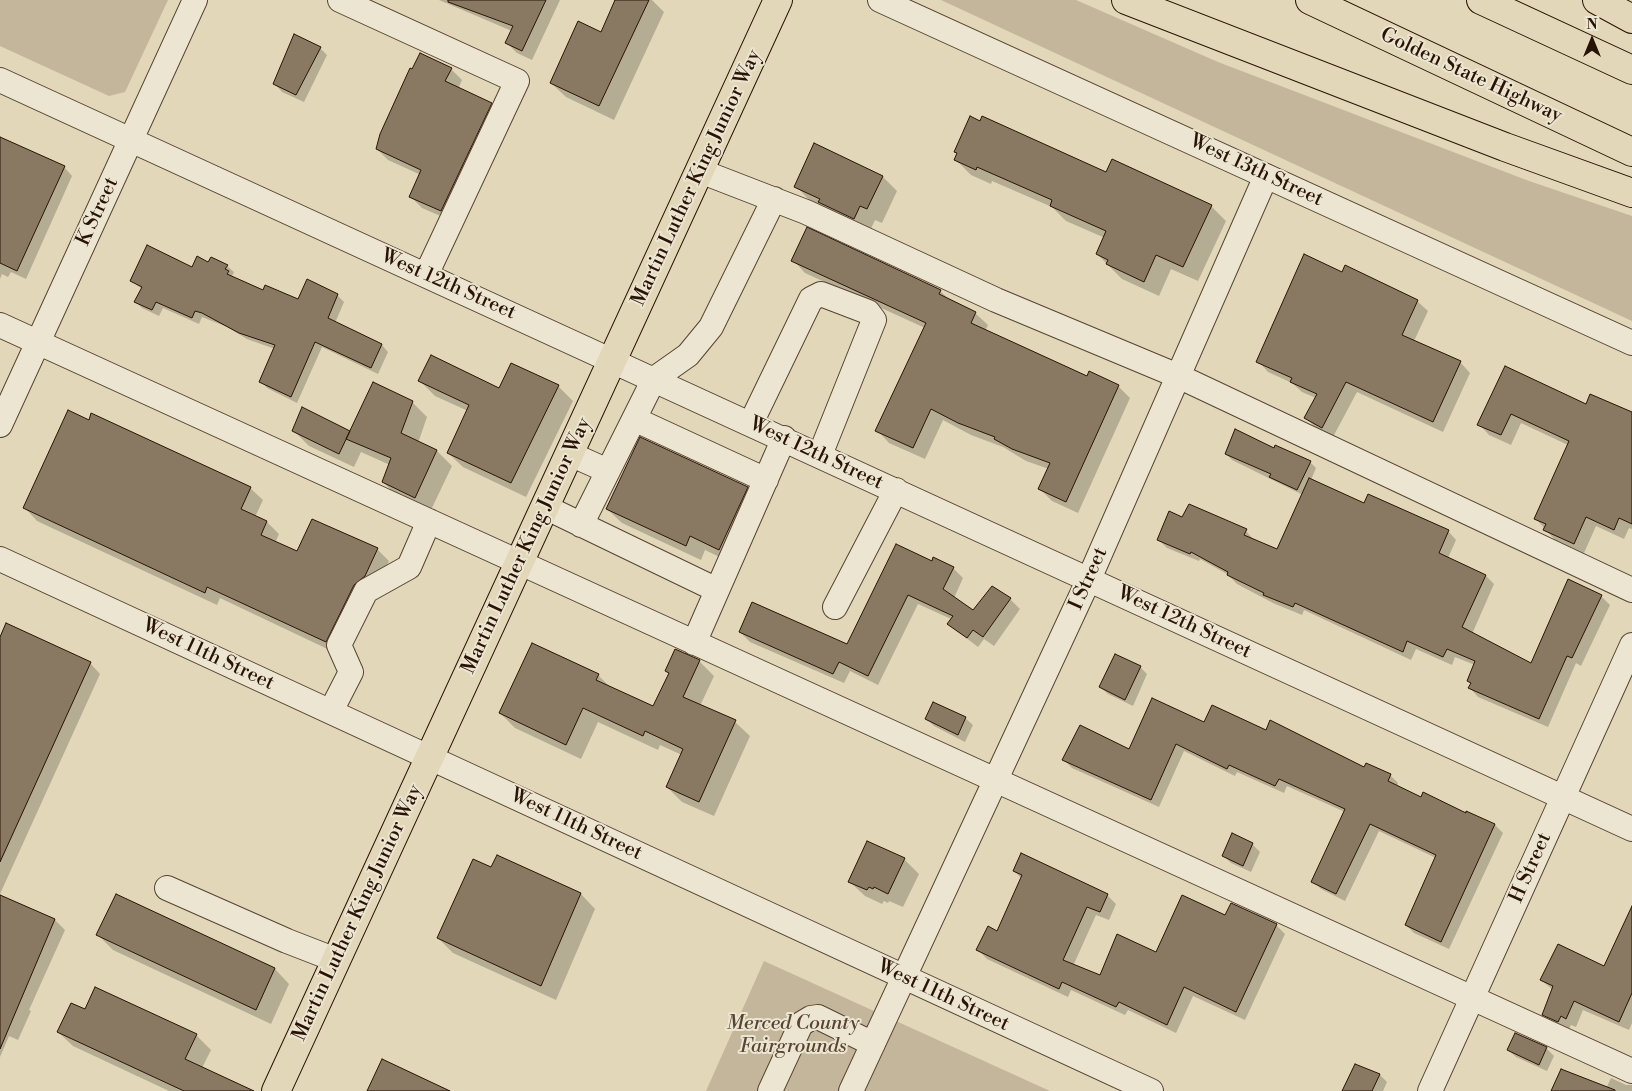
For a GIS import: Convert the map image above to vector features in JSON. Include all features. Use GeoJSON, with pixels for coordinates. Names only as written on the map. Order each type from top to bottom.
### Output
{"type":"FeatureCollection","features":[{"type":"Feature","properties":{"kind":"highway","name":"Martin Luther King Junior Way"},"geometry":{"type":"LineString","coordinates":[[276,1091],[778,0]]}},
{"type":"Feature","properties":{"kind":"highway"},"geometry":{"type":"LineString","coordinates":[[1126,0],[1632,193]]}},
{"type":"Feature","properties":{"kind":"highway","name":"Golden State Highway"},"geometry":{"type":"LineString","coordinates":[[1310,0],[1632,152]]}},
{"type":"Feature","properties":{"kind":"highway"},"geometry":{"type":"LineString","coordinates":[[1481,0],[1632,70]]}},
{"type":"Feature","properties":{"kind":"highway"},"geometry":{"type":"LineString","coordinates":[[1597,0],[1632,19]]}},
{"type":"Feature","properties":{"kind":"street","name":"K Street"},"geometry":{"type":"LineString","coordinates":[[0,424],[196,0]]}},
{"type":"Feature","properties":{"kind":"street"},"geometry":{"type":"LineString","coordinates":[[340,0],[517,81],[426,275]]}},
{"type":"Feature","properties":{"kind":"street","name":"West 13th Street"},"geometry":{"type":"LineString","coordinates":[[880,0],[1632,343]]}},
{"type":"Feature","properties":{"kind":"street","name":"West 12th Street"},"geometry":{"type":"LineString","coordinates":[[0,80],[784,438],[1632,829]]}},
{"type":"Feature","properties":{"kind":"street"},"geometry":{"type":"LineString","coordinates":[[700,171],[806,212],[996,300],[1178,376],[1632,590]]}},
{"type":"Feature","properties":{"kind":"street","name":"I Street"},"geometry":{"type":"LineString","coordinates":[[850,1091],[1089,579],[1266,176]]}},
{"type":"Feature","properties":{"kind":"street"},"geometry":{"type":"LineString","coordinates":[[581,525],[654,379],[688,355],[711,327],[774,199]]}},
{"type":"Feature","properties":{"kind":"street"},"geometry":{"type":"LineString","coordinates":[[751,423],[811,299],[821,294],[868,312],[874,320],[820,455]]}},
{"type":"Feature","properties":{"kind":"street"},"geometry":{"type":"LineString","coordinates":[[0,325],[1632,1071]]}},
{"type":"Feature","properties":{"kind":"street"},"geometry":{"type":"LineString","coordinates":[[634,419],[766,480]]}},
{"type":"Feature","properties":{"kind":"street"},"geometry":{"type":"LineString","coordinates":[[694,642],[784,438]]}},
{"type":"Feature","properties":{"kind":"street"},"geometry":{"type":"LineString","coordinates":[[570,454],[608,471]]}},
{"type":"Feature","properties":{"kind":"street"},"geometry":{"type":"LineString","coordinates":[[835,607],[896,490]]}},
{"type":"Feature","properties":{"kind":"street"},"geometry":{"type":"LineString","coordinates":[[545,507],[717,590]]}},
{"type":"Feature","properties":{"kind":"street"},"geometry":{"type":"LineString","coordinates":[[331,711],[351,672],[339,644],[366,591],[409,567],[429,521]]}},
{"type":"Feature","properties":{"kind":"street","name":"West 11th Street"},"geometry":{"type":"LineString","coordinates":[[0,560],[331,711],[1151,1091]]}},
{"type":"Feature","properties":{"kind":"street","name":"H Street"},"geometry":{"type":"LineString","coordinates":[[1430,1091],[1632,645]]}},
{"type":"Feature","properties":{"kind":"street"},"geometry":{"type":"LineString","coordinates":[[167,888],[286,941],[336,960]]}},
{"type":"Feature","properties":{"kind":"street"},"geometry":{"type":"LineString","coordinates":[[770,1091],[801,1024],[810,1018],[818,1017],[872,1044]]}},
{"type":"Feature","properties":{"kind":"green space"},"geometry":{"type":"Polygon","coordinates":[[[0,0],[168,0],[125,92],[109,96],[0,46],[0,0]]]}},
{"type":"Feature","properties":{"kind":"green space"},"geometry":{"type":"Polygon","coordinates":[[[941,0],[1076,0],[1218,62],[1529,181],[1632,216],[1632,321],[941,0]]]}},
{"type":"Feature","properties":{"kind":"green space","name":"Merced County Fairgrounds"},"geometry":{"type":"Polygon","coordinates":[[[764,961],[1050,1091],[706,1091],[764,961]]]}},
{"type":"Feature","properties":{"kind":"building"},"geometry":{"type":"Polygon","coordinates":[[[448,0],[546,0],[522,51],[505,43],[513,26],[448,2],[448,0]]]}},
{"type":"Feature","properties":{"kind":"building"},"geometry":{"type":"Polygon","coordinates":[[[615,0],[649,0],[599,106],[550,83],[578,21],[601,32],[615,0]]]}},
{"type":"Feature","properties":{"kind":"building"},"geometry":{"type":"Polygon","coordinates":[[[294,34],[321,47],[296,95],[273,84],[294,34]]]}},
{"type":"Feature","properties":{"kind":"building"},"geometry":{"type":"Polygon","coordinates":[[[420,53],[452,68],[445,81],[492,103],[441,211],[409,197],[421,170],[376,149],[380,134],[410,68],[412,69],[420,53]]]}},
{"type":"Feature","properties":{"kind":"building"},"geometry":{"type":"Polygon","coordinates":[[[970,116],[980,121],[982,116],[1106,172],[1112,159],[1212,205],[1183,267],[1156,255],[1144,282],[1106,264],[1108,260],[1096,254],[1106,231],[1050,206],[1052,200],[977,167],[976,170],[954,160],[957,153],[954,152],[970,116]]]}},
{"type":"Feature","properties":{"kind":"building"},"geometry":{"type":"Polygon","coordinates":[[[0,137],[65,166],[17,271],[0,263],[0,137]]]}},
{"type":"Feature","properties":{"kind":"building"},"geometry":{"type":"Polygon","coordinates":[[[814,143],[883,176],[867,209],[860,206],[854,219],[818,202],[820,199],[794,187],[814,143]]]}},
{"type":"Feature","properties":{"kind":"building"},"geometry":{"type":"Polygon","coordinates":[[[807,227],[941,290],[939,294],[976,312],[971,323],[1087,376],[1089,371],[1119,385],[1066,502],[1038,489],[1050,463],[1012,449],[994,439],[995,437],[958,423],[931,409],[913,448],[875,431],[926,323],[791,261],[807,227]]]}},
{"type":"Feature","properties":{"kind":"building"},"geometry":{"type":"Polygon","coordinates":[[[147,245],[192,267],[197,256],[208,262],[211,257],[228,265],[225,269],[229,271],[227,274],[263,290],[265,285],[298,299],[307,279],[338,294],[328,318],[382,344],[371,368],[315,342],[291,397],[259,382],[275,345],[239,333],[202,313],[195,311],[192,318],[156,302],[152,310],[134,302],[142,287],[130,281],[147,245]]]}},
{"type":"Feature","properties":{"kind":"building"},"geometry":{"type":"Polygon","coordinates":[[[1304,254],[1342,272],[1345,265],[1418,300],[1402,335],[1461,361],[1433,422],[1346,382],[1322,428],[1304,418],[1317,394],[1290,382],[1292,378],[1256,362],[1304,254]]]}},
{"type":"Feature","properties":{"kind":"building"},"geometry":{"type":"Polygon","coordinates":[[[431,355],[499,388],[511,363],[559,385],[511,483],[447,453],[469,405],[418,381],[431,355]]]}},
{"type":"Feature","properties":{"kind":"building"},"geometry":{"type":"Polygon","coordinates":[[[1505,366],[1586,404],[1590,394],[1632,412],[1632,524],[1619,518],[1614,530],[1586,517],[1574,544],[1543,530],[1546,524],[1534,519],[1569,441],[1511,414],[1501,435],[1477,425],[1505,366]]]}},
{"type":"Feature","properties":{"kind":"building"},"geometry":{"type":"Polygon","coordinates":[[[373,382],[413,401],[401,433],[437,450],[415,498],[382,482],[391,458],[346,439],[373,382]]]}},
{"type":"Feature","properties":{"kind":"building"},"geometry":{"type":"Polygon","coordinates":[[[302,407],[350,431],[339,454],[292,431],[302,407]]]}},
{"type":"Feature","properties":{"kind":"building"},"geometry":{"type":"Polygon","coordinates":[[[68,410],[89,420],[91,413],[251,487],[241,509],[267,521],[261,535],[297,551],[312,519],[378,548],[365,576],[354,585],[326,642],[207,587],[205,593],[23,508],[68,410]]]}},
{"type":"Feature","properties":{"kind":"building"},"geometry":{"type":"Polygon","coordinates":[[[1235,429],[1274,448],[1275,445],[1311,461],[1297,490],[1269,477],[1271,474],[1225,454],[1235,429]]]}},
{"type":"Feature","properties":{"kind":"building"},"geometry":{"type":"Polygon","coordinates":[[[640,437],[748,487],[719,550],[690,536],[686,546],[606,509],[640,437]]]}},
{"type":"Feature","properties":{"kind":"building"},"geometry":{"type":"Polygon","coordinates":[[[1309,478],[1364,503],[1368,494],[1449,530],[1439,553],[1486,575],[1462,627],[1531,663],[1568,579],[1602,595],[1572,658],[1567,656],[1539,719],[1468,688],[1471,683],[1467,681],[1475,661],[1447,649],[1443,657],[1407,641],[1403,652],[1295,603],[1293,607],[1263,595],[1264,593],[1227,575],[1228,572],[1191,552],[1190,554],[1157,540],[1169,511],[1182,517],[1189,504],[1247,529],[1244,535],[1277,549],[1309,478]]]}},
{"type":"Feature","properties":{"kind":"building"},"geometry":{"type":"Polygon","coordinates":[[[896,544],[932,561],[933,557],[954,567],[943,589],[973,610],[992,586],[1011,598],[983,637],[973,630],[967,638],[947,624],[953,616],[908,595],[868,676],[839,662],[833,674],[739,632],[752,602],[847,644],[896,544]]]}},
{"type":"Feature","properties":{"kind":"building"},"geometry":{"type":"Polygon","coordinates":[[[6,623],[91,662],[0,862],[0,637],[6,623]]]}},
{"type":"Feature","properties":{"kind":"building"},"geometry":{"type":"Polygon","coordinates":[[[532,643],[599,674],[596,680],[653,706],[669,673],[665,671],[675,649],[700,660],[683,697],[736,720],[699,802],[666,787],[683,749],[645,731],[643,736],[583,708],[566,745],[499,713],[532,643]]]}},
{"type":"Feature","properties":{"kind":"building"},"geometry":{"type":"Polygon","coordinates":[[[1115,654],[1141,666],[1125,700],[1099,687],[1115,654]]]}},
{"type":"Feature","properties":{"kind":"building"},"geometry":{"type":"Polygon","coordinates":[[[1152,698],[1204,722],[1212,705],[1266,730],[1270,720],[1364,767],[1366,763],[1391,774],[1388,781],[1421,797],[1423,792],[1466,813],[1466,811],[1495,824],[1441,942],[1405,925],[1436,855],[1370,824],[1336,894],[1311,882],[1345,809],[1279,779],[1275,786],[1229,765],[1227,769],[1176,744],[1151,800],[1062,760],[1080,725],[1129,749],[1152,698]]]}},
{"type":"Feature","properties":{"kind":"building"},"geometry":{"type":"Polygon","coordinates":[[[933,702],[966,717],[958,735],[925,719],[933,702]]]}},
{"type":"Feature","properties":{"kind":"building"},"geometry":{"type":"Polygon","coordinates":[[[1232,833],[1253,843],[1243,866],[1222,856],[1232,833]]]}},
{"type":"Feature","properties":{"kind":"building"},"geometry":{"type":"Polygon","coordinates":[[[867,841],[905,858],[888,894],[874,887],[873,889],[869,887],[867,890],[848,882],[867,841]]]}},
{"type":"Feature","properties":{"kind":"building"},"geometry":{"type":"Polygon","coordinates":[[[1021,853],[1108,894],[1100,912],[1087,907],[1063,960],[1100,975],[1117,934],[1156,952],[1182,895],[1225,915],[1231,903],[1277,924],[1236,1012],[1184,987],[1167,1025],[1119,1002],[1116,1007],[1062,982],[1059,989],[976,950],[988,926],[997,931],[1022,875],[1013,871],[1021,853]]]}},
{"type":"Feature","properties":{"kind":"building"},"geometry":{"type":"Polygon","coordinates":[[[497,855],[581,893],[541,986],[437,938],[473,859],[491,867],[497,855]]]}},
{"type":"Feature","properties":{"kind":"building"},"geometry":{"type":"Polygon","coordinates":[[[116,894],[275,968],[256,1010],[96,935],[116,894]]]}},
{"type":"Feature","properties":{"kind":"building"},"geometry":{"type":"Polygon","coordinates":[[[0,895],[55,919],[0,1049],[0,895]]]}},
{"type":"Feature","properties":{"kind":"building"},"geometry":{"type":"Polygon","coordinates":[[[1632,906],[1632,993],[1619,1022],[1574,1001],[1566,1019],[1561,1016],[1558,1022],[1542,1015],[1553,986],[1540,980],[1558,944],[1604,966],[1632,906]]]}},
{"type":"Feature","properties":{"kind":"building"},"geometry":{"type":"Polygon","coordinates":[[[95,987],[197,1034],[185,1059],[254,1091],[184,1091],[57,1032],[71,1003],[85,1009],[95,987]]]}},
{"type":"Feature","properties":{"kind":"building"},"geometry":{"type":"Polygon","coordinates":[[[1515,1033],[1547,1047],[1539,1065],[1507,1050],[1515,1033]]]}},
{"type":"Feature","properties":{"kind":"building"},"geometry":{"type":"Polygon","coordinates":[[[382,1059],[450,1091],[367,1091],[382,1059]]]}},
{"type":"Feature","properties":{"kind":"building"},"geometry":{"type":"Polygon","coordinates":[[[1355,1064],[1380,1074],[1372,1091],[1342,1091],[1355,1064]]]}},
{"type":"Feature","properties":{"kind":"building"},"geometry":{"type":"Polygon","coordinates":[[[1561,1069],[1615,1090],[1615,1091],[1551,1091],[1561,1069]]]}}]}
